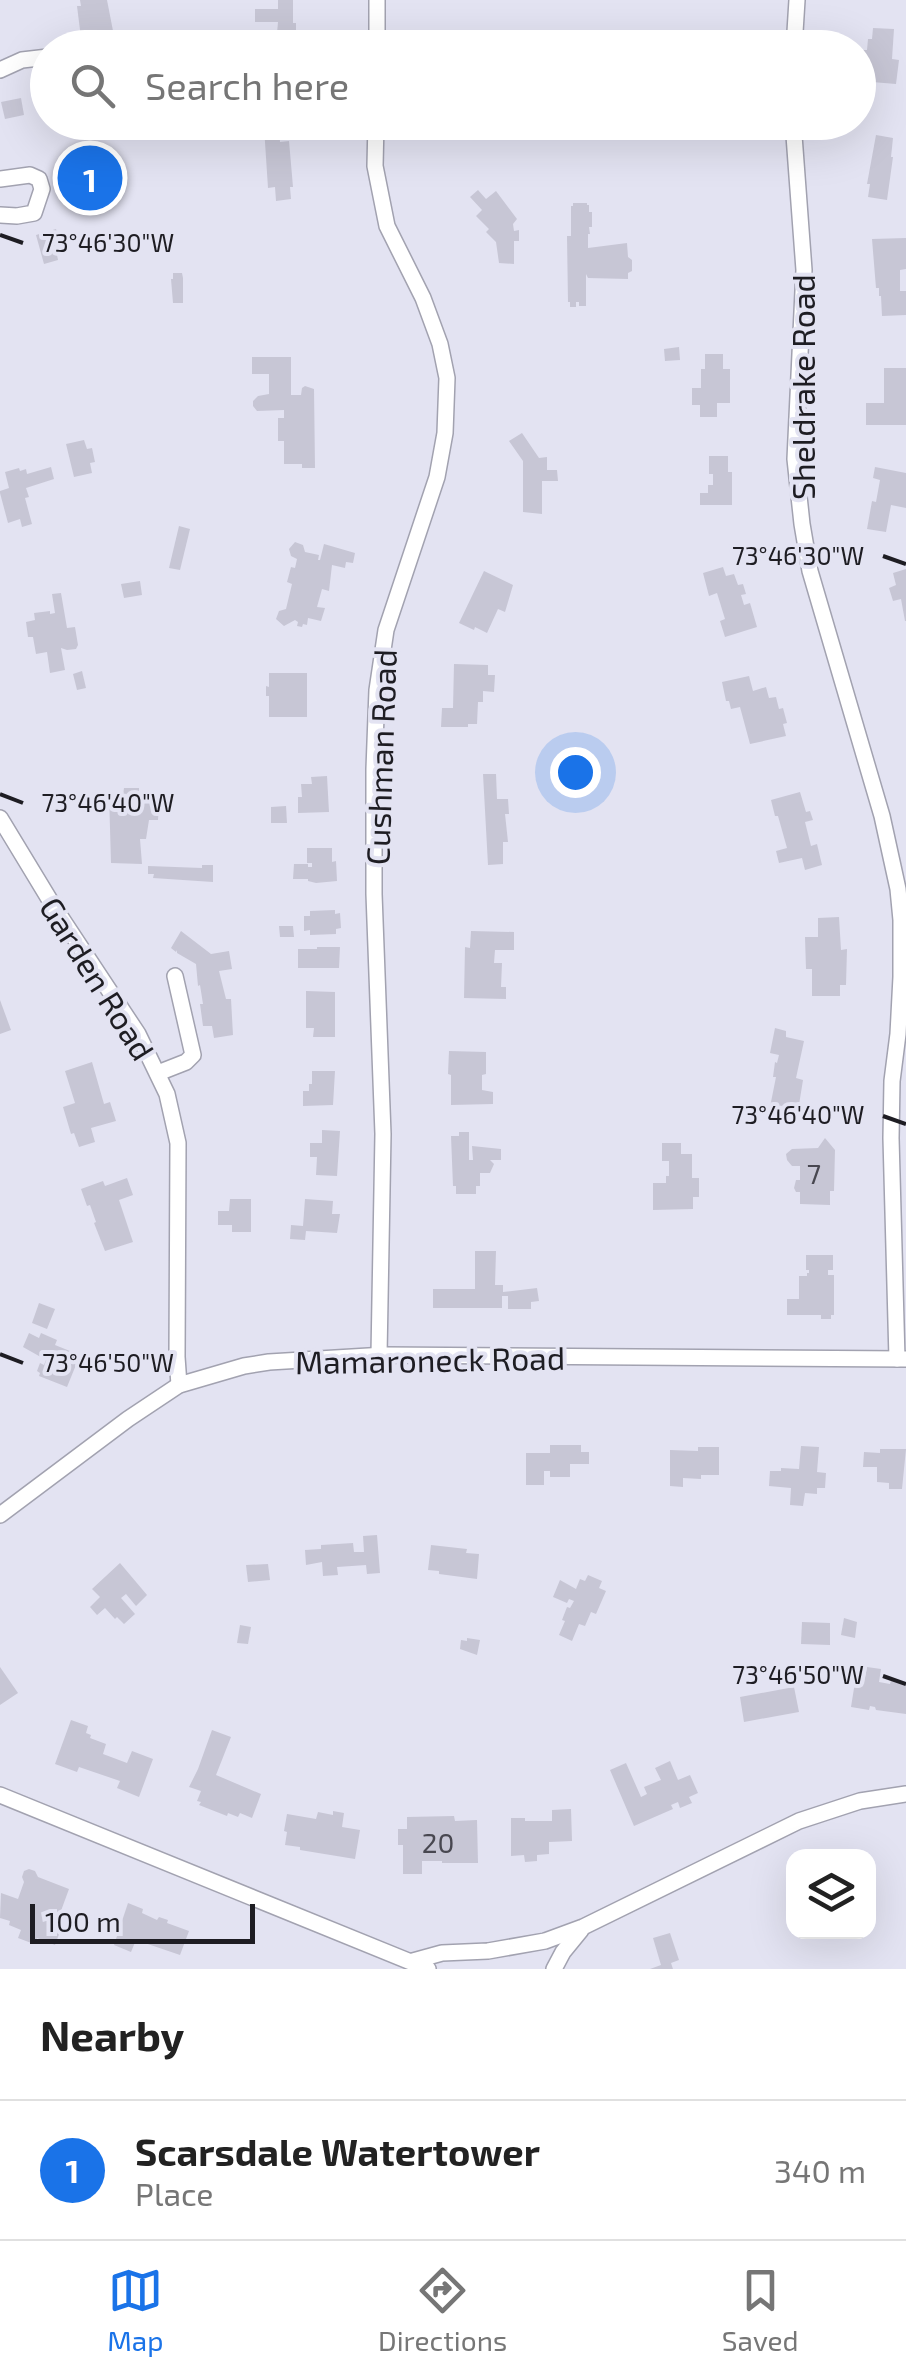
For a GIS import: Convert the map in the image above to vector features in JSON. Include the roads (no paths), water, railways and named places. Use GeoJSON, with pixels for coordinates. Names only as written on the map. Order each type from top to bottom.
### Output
{"type":"FeatureCollection","features":[{"type":"Feature","properties":{"kind":"street"},"geometry":{"type":"LineString","coordinates":[[377,30],[378,0]]}},
{"type":"Feature","properties":{"kind":"street"},"geometry":{"type":"LineString","coordinates":[[795,30],[797,0]]}},
{"type":"Feature","properties":{"kind":"street"},"geometry":{"type":"LineString","coordinates":[[0,70],[30,59]]}},
{"type":"Feature","properties":{"kind":"street","name":"Cushman Road"},"geometry":{"type":"LineString","coordinates":[[376,140],[376,166],[388,226],[424,298],[447,378],[447,412],[437,477],[386,630],[377,690],[374,894],[383,1134],[379,1355]]}},
{"type":"Feature","properties":{"kind":"street","name":"Sheldrake Road"},"geometry":{"type":"LineString","coordinates":[[794,140],[804,270],[795,459],[802,524],[810,571],[882,816],[903,920],[892,1081],[901,1359]]}},
{"type":"Feature","properties":{"kind":"street"},"geometry":{"type":"LineString","coordinates":[[0,179],[30,175],[39,179],[42,189],[34,213],[0,216]]}},
{"type":"Feature","properties":{"kind":"street","name":"Garden Road"},"geometry":{"type":"LineString","coordinates":[[0,818],[138,1034],[170,1106],[178,1143],[180,1385]]}},
{"type":"Feature","properties":{"kind":"street"},"geometry":{"type":"LineString","coordinates":[[158,1073],[186,1062],[192,1055],[174,976]]}},
{"type":"Feature","properties":{"kind":"street","name":"Mamaroneck Road"},"geometry":{"type":"LineString","coordinates":[[0,1516],[128,1419],[180,1385],[244,1366],[379,1355],[901,1359]]}},
{"type":"Feature","properties":{"kind":"street"},"geometry":{"type":"LineString","coordinates":[[0,1795],[421,1965],[442,1954],[529,1944],[583,1927],[799,1821],[860,1801],[906,1794]]}},
{"type":"Feature","properties":{"kind":"street"},"geometry":{"type":"LineString","coordinates":[[554,1969],[583,1927]]}},
{"type":"Feature","properties":{"kind":"place","name":"Scarsdale Watertower"},"geometry":{"type":"Point","coordinates":[90,178]}}]}
